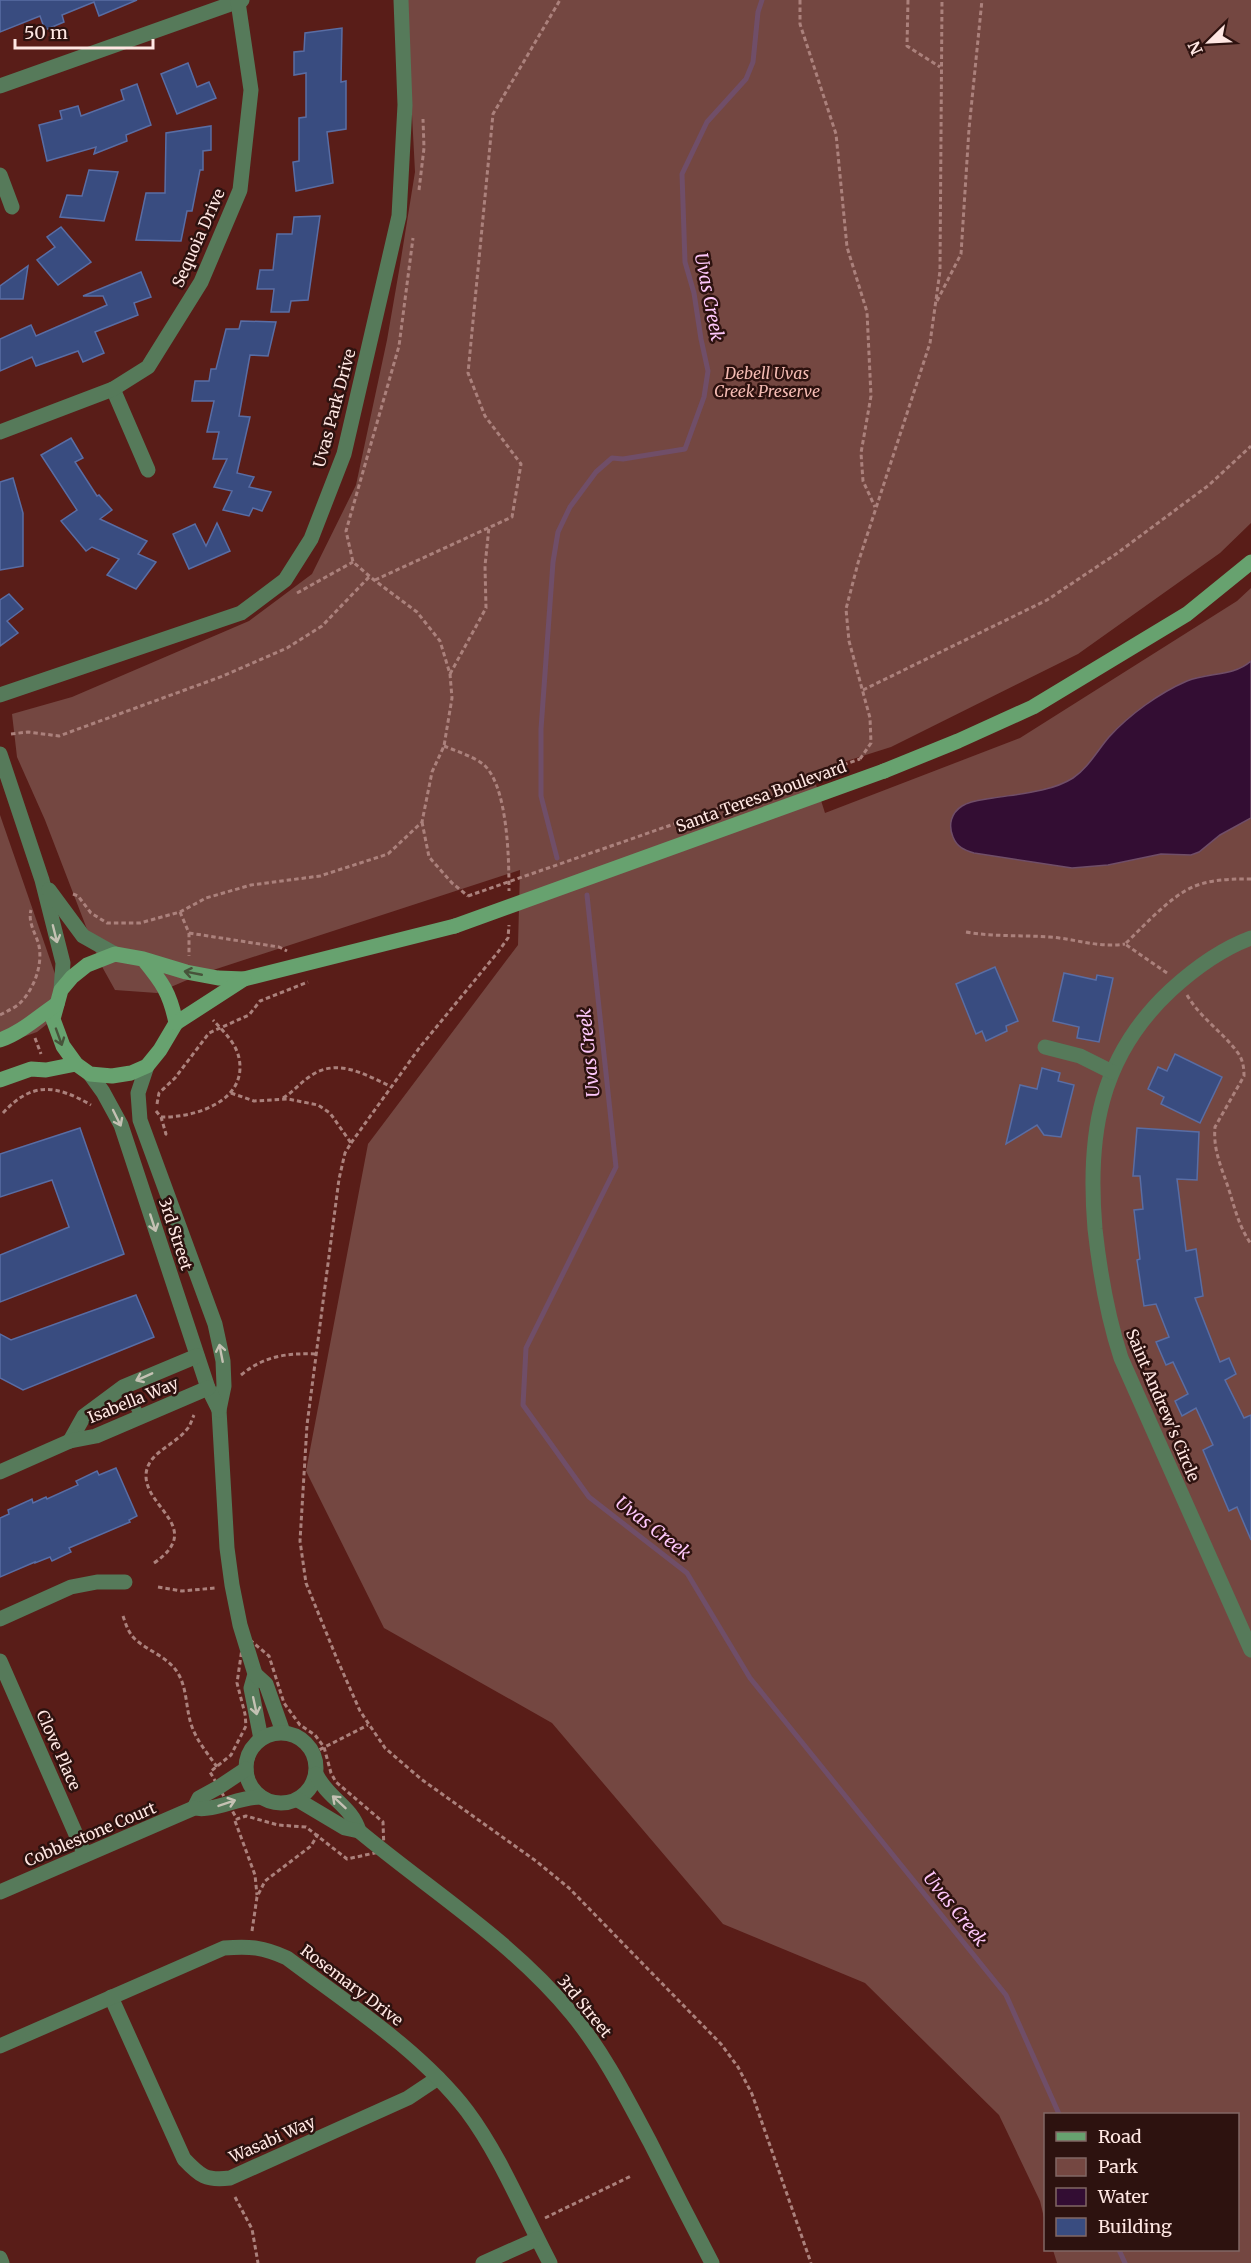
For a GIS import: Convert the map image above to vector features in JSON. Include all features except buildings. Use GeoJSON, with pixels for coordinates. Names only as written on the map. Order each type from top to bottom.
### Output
{"type":"FeatureCollection","features":[{"type":"Feature","properties":{"kind":"main road","name":"Santa Teresa Boulevard"},"geometry":{"type":"LineString","coordinates":[[143,959],[186,972],[218,978],[244,979],[455,926],[884,771],[1033,707],[1187,614],[1251,562]]}},
{"type":"Feature","properties":{"kind":"main road"},"geometry":{"type":"LineString","coordinates":[[0,1040],[15,1035],[59,997],[72,977],[87,965],[115,954],[143,959],[163,983],[172,1000],[176,1023],[160,1050],[147,1066],[131,1073],[90,1074],[76,1064],[63,1046],[53,1019],[59,997]]}},
{"type":"Feature","properties":{"kind":"main road","name":"Santa Teresa Boulevard"},"geometry":{"type":"LineString","coordinates":[[176,1023],[244,979]]}},
{"type":"Feature","properties":{"kind":"main road"},"geometry":{"type":"LineString","coordinates":[[0,1080],[31,1069],[46,1070],[76,1064]]}},
{"type":"Feature","properties":{"kind":"street","name":"Uvas Park Drive"},"geometry":{"type":"LineString","coordinates":[[0,695],[241,613],[285,580],[312,539],[344,454],[399,216],[405,105],[401,0]]}},
{"type":"Feature","properties":{"kind":"street"},"geometry":{"type":"LineString","coordinates":[[0,86],[240,1]]}},
{"type":"Feature","properties":{"kind":"street","name":"Sequoia Drive"},"geometry":{"type":"LineString","coordinates":[[0,432],[114,389],[148,367],[201,282],[240,190],[251,90],[240,1]]}},
{"type":"Feature","properties":{"kind":"street"},"geometry":{"type":"LineString","coordinates":[[0,175],[12,207]]}},
{"type":"Feature","properties":{"kind":"street"},"geometry":{"type":"LineString","coordinates":[[114,389],[148,470]]}},
{"type":"Feature","properties":{"kind":"street"},"geometry":{"type":"LineString","coordinates":[[0,754],[42,880],[63,963],[59,997]]}},
{"type":"Feature","properties":{"kind":"street"},"geometry":{"type":"LineString","coordinates":[[42,880],[83,936],[115,954]]}},
{"type":"Feature","properties":{"kind":"street","name":"Saint Andrew's Circle"},"geometry":{"type":"LineString","coordinates":[[1251,938],[1208,961],[1159,1001],[1141,1022],[1112,1072],[1096,1126],[1092,1153],[1095,1220],[1103,1296],[1121,1358],[1251,1650]]}},
{"type":"Feature","properties":{"kind":"street"},"geometry":{"type":"LineString","coordinates":[[1045,1047],[1080,1056],[1112,1072]]}},
{"type":"Feature","properties":{"kind":"street","name":"3rd Street"},"geometry":{"type":"LineString","coordinates":[[147,1066],[138,1093],[140,1120],[215,1324],[223,1361],[224,1386],[219,1410],[227,1548],[232,1585],[255,1674],[266,1684],[283,1732]]}},
{"type":"Feature","properties":{"kind":"street","name":"3rd Street"},"geometry":{"type":"LineString","coordinates":[[90,1074],[103,1092],[120,1125],[208,1388],[219,1410]]}},
{"type":"Feature","properties":{"kind":"street","name":"Isabella Way"},"geometry":{"type":"LineString","coordinates":[[70,1441],[84,1416],[123,1387],[197,1356]]}},
{"type":"Feature","properties":{"kind":"street","name":"Isabella Way"},"geometry":{"type":"LineString","coordinates":[[0,1472],[70,1441],[96,1436],[208,1388]]}},
{"type":"Feature","properties":{"kind":"street"},"geometry":{"type":"LineString","coordinates":[[0,1619],[71,1587],[97,1582],[125,1582]]}},
{"type":"Feature","properties":{"kind":"street","name":"Clove Place"},"geometry":{"type":"LineString","coordinates":[[0,1661],[85,1855]]}},
{"type":"Feature","properties":{"kind":"street","name":"3rd Street"},"geometry":{"type":"LineString","coordinates":[[255,1674],[250,1688],[261,1739]]}},
{"type":"Feature","properties":{"kind":"street"},"geometry":{"type":"LineString","coordinates":[[283,1732],[294,1734],[319,1750],[315,1781],[308,1792],[298,1800],[274,1803],[254,1791],[248,1780],[247,1757],[252,1747],[271,1734],[283,1732]]}},
{"type":"Feature","properties":{"kind":"street","name":"Cobblestone Court"},"geometry":{"type":"LineString","coordinates":[[194,1808],[199,1798],[246,1769]]}},
{"type":"Feature","properties":{"kind":"street","name":"3rd Street"},"geometry":{"type":"LineString","coordinates":[[316,1774],[327,1791],[355,1818],[359,1830]]}},
{"type":"Feature","properties":{"kind":"street","name":"Cobblestone Court"},"geometry":{"type":"LineString","coordinates":[[0,1892],[194,1808],[205,1810],[236,1800],[261,1797]]}},
{"type":"Feature","properties":{"kind":"street","name":"3rd Street"},"geometry":{"type":"LineString","coordinates":[[298,1800],[345,1828],[359,1830],[513,1953],[572,2015],[615,2077],[712,2263]]}},
{"type":"Feature","properties":{"kind":"street","name":"Rosemary Drive"},"geometry":{"type":"LineString","coordinates":[[0,2046],[224,1948],[251,1946],[268,1950],[296,1965],[414,2055],[466,2109],[484,2135],[550,2263]]}},
{"type":"Feature","properties":{"kind":"street","name":"Wasabi Way"},"geometry":{"type":"LineString","coordinates":[[111,1997],[184,2159],[199,2175],[216,2180],[231,2178],[408,2098],[438,2078]]}},
{"type":"Feature","properties":{"kind":"street"},"geometry":{"type":"LineString","coordinates":[[483,2263],[537,2239]]}},
{"type":"Feature","properties":{"kind":"street"},"geometry":{"type":"LineString","coordinates":[[0,2259],[2,2263]]}},
{"type":"Feature","properties":{"kind":"lane"},"geometry":{"type":"LineString","coordinates":[[123,1387],[141,1417]]}},
{"type":"Feature","properties":{"kind":"path"},"geometry":{"type":"LineString","coordinates":[[374,580],[512,517],[521,464],[485,416],[468,373],[493,114],[560,0]]}},
{"type":"Feature","properties":{"kind":"path"},"geometry":{"type":"LineString","coordinates":[[800,0],[800,24],[836,134],[847,247],[867,312],[870,396],[861,453],[863,481],[876,508]]}},
{"type":"Feature","properties":{"kind":"path"},"geometry":{"type":"LineString","coordinates":[[908,0],[907,46],[941,67]]}},
{"type":"Feature","properties":{"kind":"path"},"geometry":{"type":"LineString","coordinates":[[414,230],[399,346],[346,531],[353,562],[417,612],[440,641],[450,674],[452,698],[444,746],[432,772],[422,822],[429,857],[452,883],[468,896],[860,759],[871,743],[870,718],[849,641],[846,609],[858,563],[930,343],[940,271],[942,0]]}},
{"type":"Feature","properties":{"kind":"path"},"geometry":{"type":"LineString","coordinates":[[936,304],[961,254],[969,129],[982,0]]}},
{"type":"Feature","properties":{"kind":"path"},"geometry":{"type":"LineString","coordinates":[[418,195],[424,148],[423,114]]}},
{"type":"Feature","properties":{"kind":"path"},"geometry":{"type":"LineString","coordinates":[[863,690],[1047,600],[1116,554],[1209,485],[1251,446]]}},
{"type":"Feature","properties":{"kind":"path"},"geometry":{"type":"LineString","coordinates":[[450,674],[486,608],[485,566],[489,527]]}},
{"type":"Feature","properties":{"kind":"path"},"geometry":{"type":"LineString","coordinates":[[288,598],[353,562]]}},
{"type":"Feature","properties":{"kind":"path"},"geometry":{"type":"LineString","coordinates":[[11,734],[28,732],[59,736],[223,676],[287,648],[322,626],[370,576]]}},
{"type":"Feature","properties":{"kind":"path"},"geometry":{"type":"LineString","coordinates":[[444,746],[483,764],[497,785],[505,821],[509,899]]}},
{"type":"Feature","properties":{"kind":"path"},"geometry":{"type":"LineString","coordinates":[[78,896],[91,913],[107,922],[140,923],[180,912],[206,898],[251,885],[320,876],[388,854],[422,822]]}},
{"type":"Feature","properties":{"kind":"path"},"geometry":{"type":"LineString","coordinates":[[180,912],[189,933],[189,955]]}},
{"type":"Feature","properties":{"kind":"path"},"geometry":{"type":"LineString","coordinates":[[0,1015],[21,1002],[33,984],[40,958],[39,944],[29,917]]}},
{"type":"Feature","properties":{"kind":"path"},"geometry":{"type":"LineString","coordinates":[[509,922],[508,938],[390,1086],[345,1154],[339,1179],[307,1425],[301,1505],[301,1557],[306,1583],[316,1613],[368,1725],[385,1748],[404,1766],[569,1888],[721,2044],[738,2067],[752,2094],[811,2263]]}},
{"type":"Feature","properties":{"kind":"path"},"geometry":{"type":"LineString","coordinates":[[966,932],[1006,937],[1049,937],[1105,946],[1125,944]]}},
{"type":"Feature","properties":{"kind":"path"},"geometry":{"type":"LineString","coordinates":[[189,933],[279,947],[310,963]]}},
{"type":"Feature","properties":{"kind":"path"},"geometry":{"type":"LineString","coordinates":[[165,1134],[160,1117],[155,1110],[159,1093],[175,1078],[209,1034],[249,1015]]}},
{"type":"Feature","properties":{"kind":"path"},"geometry":{"type":"LineString","coordinates":[[160,1117],[174,1118],[194,1114],[214,1105],[231,1093],[239,1075],[239,1058],[232,1043],[212,1019]]}},
{"type":"Feature","properties":{"kind":"path"},"geometry":{"type":"LineString","coordinates":[[25,1026],[37,1041],[46,1070]]}},
{"type":"Feature","properties":{"kind":"path"},"geometry":{"type":"LineString","coordinates":[[280,1099],[292,1093],[318,1071],[334,1067],[357,1071],[390,1086]]}},
{"type":"Feature","properties":{"kind":"path"},"geometry":{"type":"LineString","coordinates":[[1239,1087],[1215,1127],[1215,1147],[1216,1157],[1229,1190],[1235,1216],[1251,1244]]}},
{"type":"Feature","properties":{"kind":"path"},"geometry":{"type":"LineString","coordinates":[[3,1113],[13,1102],[49,1088],[70,1093],[93,1106]]}},
{"type":"Feature","properties":{"kind":"path"},"geometry":{"type":"LineString","coordinates":[[231,1093],[254,1101],[297,1099],[324,1108],[351,1143]]}},
{"type":"Feature","properties":{"kind":"path"},"geometry":{"type":"LineString","coordinates":[[6,1100],[13,1102]]}},
{"type":"Feature","properties":{"kind":"path"},"geometry":{"type":"LineString","coordinates":[[237,1377],[270,1357],[292,1353],[316,1354]]}},
{"type":"Feature","properties":{"kind":"path"},"geometry":{"type":"LineString","coordinates":[[154,1563],[166,1554],[173,1543],[174,1528],[168,1514],[149,1490],[146,1479],[147,1466],[158,1453],[189,1427],[194,1415]]}},
{"type":"Feature","properties":{"kind":"path"},"geometry":{"type":"LineString","coordinates":[[158,1587],[182,1590],[215,1588]]}},
{"type":"Feature","properties":{"kind":"path"},"geometry":{"type":"LineString","coordinates":[[123,1616],[128,1630],[136,1640],[166,1661],[178,1673],[186,1693],[190,1723],[217,1767]]}},
{"type":"Feature","properties":{"kind":"path"},"geometry":{"type":"LineString","coordinates":[[269,1656],[284,1702],[300,1725],[315,1735],[319,1750],[336,1782],[383,1822]]}},
{"type":"Feature","properties":{"kind":"path"},"geometry":{"type":"LineString","coordinates":[[210,1772],[231,1755],[246,1726],[237,1683]]}},
{"type":"Feature","properties":{"kind":"path"},"geometry":{"type":"LineString","coordinates":[[319,1750],[368,1725]]}},
{"type":"Feature","properties":{"kind":"path"},"geometry":{"type":"LineString","coordinates":[[252,1931],[257,1897],[255,1875],[236,1820],[252,1817],[266,1823],[306,1827],[347,1860]]}},
{"type":"Feature","properties":{"kind":"path"},"geometry":{"type":"LineString","coordinates":[[257,1897],[265,1881],[310,1846],[318,1835]]}},
{"type":"Feature","properties":{"kind":"path"},"geometry":{"type":"LineString","coordinates":[[543,2219],[631,2176]]}},
{"type":"Feature","properties":{"kind":"path"},"geometry":{"type":"LineString","coordinates":[[235,2197],[252,2229],[258,2263]]}},
{"type":"Feature","properties":{"kind":"green space","name":"Debell Uvas Creek Preserve"},"geometry":{"type":"Polygon","coordinates":[[[406,0],[1251,0],[1251,523],[1220,553],[1078,654],[891,747],[812,772],[825,813],[1020,738],[1237,601],[1251,588],[1251,2263],[1057,2263],[1053,2251],[1239,2251],[1239,2113],[1044,2113],[1044,2218],[1040,2201],[999,2115],[865,1983],[723,1924],[552,1723],[384,1628],[306,1471],[368,1144],[518,945],[520,870],[201,974],[157,993],[115,990],[100,963],[45,820],[17,757],[12,714],[72,697],[249,621],[312,574],[356,485],[387,340],[415,172],[406,0]]]}},
{"type":"Feature","properties":{"kind":"green space"},"geometry":{"type":"Polygon","coordinates":[[[0,815],[63,997],[57,1016],[37,1032],[0,1045],[0,815]]]}},
{"type":"Feature","properties":{"kind":"water"},"geometry":{"type":"Polygon","coordinates":[[[1251,661],[1251,818],[1220,835],[1199,852],[1191,855],[1161,854],[1108,865],[1072,868],[974,853],[961,848],[955,840],[951,828],[952,820],[955,812],[962,806],[970,802],[1023,794],[1064,783],[1083,769],[1117,729],[1155,698],[1187,681],[1236,670],[1251,661]]]}},
{"type":"Feature","properties":{"kind":"waterway","name":"Uvas Creek"},"geometry":{"type":"LineString","coordinates":[[557,858],[541,796],[541,729],[553,562],[558,532],[570,507],[596,472],[612,458],[623,459],[685,449],[704,397],[708,371],[694,293],[685,262],[682,174],[707,122],[746,79],[753,62],[758,12],[762,0]]}},
{"type":"Feature","properties":{"kind":"waterway","name":"Uvas Creek"},"geometry":{"type":"LineString","coordinates":[[587,895],[616,1167],[526,1348],[523,1405],[589,1497],[687,1573],[750,1678],[1006,1995],[1059,2113]]}},
{"type":"Feature","properties":{"kind":"waterway","name":"Uvas Creek"},"geometry":{"type":"LineString","coordinates":[[1119,2251],[1125,2263]]}}]}
